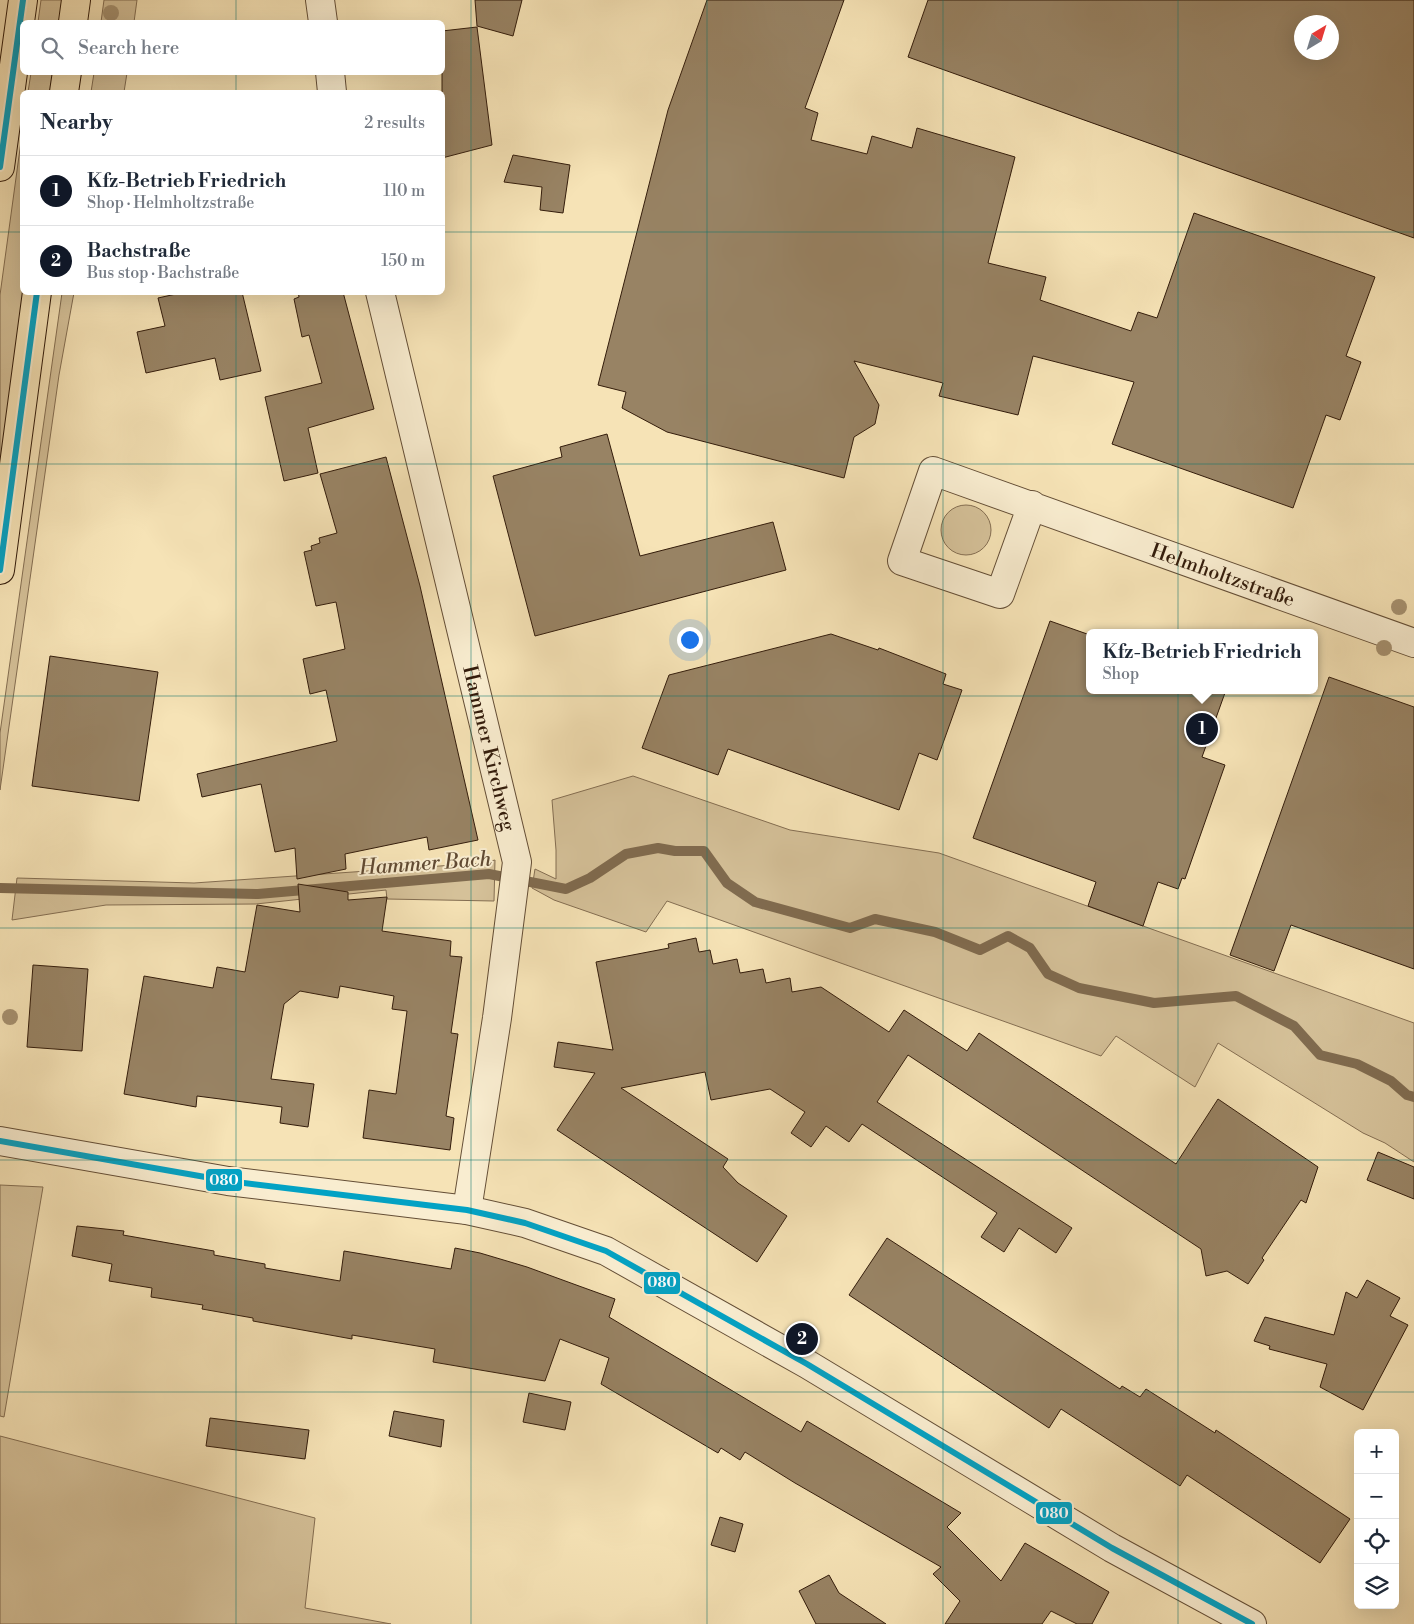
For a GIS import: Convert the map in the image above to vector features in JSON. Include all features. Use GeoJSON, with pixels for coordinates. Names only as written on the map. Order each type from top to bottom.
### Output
{"type":"FeatureCollection","features":[{"type":"Feature","properties":{"kind":"main road"},"geometry":{"type":"LineString","coordinates":[[20,20],[23,0]]}},
{"type":"Feature","properties":{"kind":"main road"},"geometry":{"type":"LineString","coordinates":[[73,20],[76,0]]}},
{"type":"Feature","properties":{"kind":"main road"},"geometry":{"type":"LineString","coordinates":[[0,167],[20,22]]}},
{"type":"Feature","properties":{"kind":"main road"},"geometry":{"type":"LineString","coordinates":[[64,90],[67,75]]}},
{"type":"Feature","properties":{"kind":"main road"},"geometry":{"type":"LineString","coordinates":[[0,570],[37,295]]}},
{"type":"Feature","properties":{"kind":"street"},"geometry":{"type":"LineString","coordinates":[[320,0],[323,20]]}},
{"type":"Feature","properties":{"kind":"street"},"geometry":{"type":"LineString","coordinates":[[330,75],[332,90]]}},
{"type":"Feature","properties":{"kind":"street","name":"Hammer Kirchweg"},"geometry":{"type":"LineString","coordinates":[[381,295],[517,862],[467,1210]]}},
{"type":"Feature","properties":{"kind":"street","name":"Helmholtzstraße"},"geometry":{"type":"LineString","coordinates":[[1032,504],[1000,594],[902,561],[933,471],[1032,504],[1414,643]]}},
{"type":"Feature","properties":{"kind":"street"},"geometry":{"type":"LineString","coordinates":[[0,1141],[228,1181],[467,1210],[525,1223],[606,1251],[807,1364],[1112,1548],[1252,1624]]}},
{"type":"Feature","properties":{"kind":"shaded area"},"geometry":{"type":"Polygon","coordinates":[[[41,0],[62,0],[59,20],[38,20],[41,0]]]}},
{"type":"Feature","properties":{"kind":"shaded area"},"geometry":{"type":"Polygon","coordinates":[[[104,0],[137,0],[134,20],[101,20],[104,0]]]}},
{"type":"Feature","properties":{"kind":"shaded area"},"geometry":{"type":"Polygon","coordinates":[[[31,75],[53,75],[50,90],[28,90],[31,75]]]}},
{"type":"Feature","properties":{"kind":"shaded area"},"geometry":{"type":"Polygon","coordinates":[[[94,75],[127,75],[124,90],[91,90],[94,75]]]}},
{"type":"Feature","properties":{"kind":"shaded area"},"geometry":{"type":"Polygon","coordinates":[[[20,149],[20,295],[23,295],[0,468],[0,295],[20,149]]]}},
{"type":"Feature","properties":{"kind":"shaded area"},"geometry":{"type":"Polygon","coordinates":[[[62,295],[74,295],[59,375],[0,790],[0,733],[62,295]]]}},
{"type":"Feature","properties":{"kind":"shaded area"},"geometry":{"type":"Polygon","coordinates":[[[966,505],[975,507],[986,516],[991,530],[989,539],[980,550],[966,555],[957,553],[946,544],[941,530],[943,521],[952,510],[966,505]]]}},
{"type":"Feature","properties":{"kind":"shaded area"},"geometry":{"type":"Polygon","coordinates":[[[633,776],[790,830],[939,853],[1414,1023],[1414,1162],[1385,1143],[1363,1133],[1218,1043],[1195,1087],[1116,1036],[1101,1056],[667,901],[646,932],[554,900],[532,888],[535,869],[556,879],[552,800],[633,776]]]}},
{"type":"Feature","properties":{"kind":"shaded area"},"geometry":{"type":"Polygon","coordinates":[[[495,860],[494,901],[387,899],[386,890],[256,904],[106,905],[12,920],[17,878],[194,883],[483,863],[495,860]]]}},
{"type":"Feature","properties":{"kind":"shaded area"},"geometry":{"type":"Polygon","coordinates":[[[0,1185],[43,1187],[4,1417],[0,1416],[0,1185]]]}},
{"type":"Feature","properties":{"kind":"shaded area"},"geometry":{"type":"Polygon","coordinates":[[[0,1436],[315,1518],[305,1608],[391,1624],[0,1624],[0,1436]]]}},
{"type":"Feature","properties":{"kind":"building"},"geometry":{"type":"Polygon","coordinates":[[[475,0],[522,0],[513,36],[477,26],[475,0]]]}},
{"type":"Feature","properties":{"kind":"building"},"geometry":{"type":"Polygon","coordinates":[[[707,0],[844,0],[805,108],[818,113],[811,140],[867,154],[872,136],[912,148],[917,128],[1015,157],[988,263],[1046,277],[1040,300],[1131,331],[1138,312],[1157,318],[1194,213],[1375,277],[1346,356],[1361,362],[1340,420],[1326,415],[1293,508],[1112,444],[1134,382],[1033,356],[1018,415],[939,396],[943,383],[854,361],[879,405],[875,424],[854,437],[844,478],[667,432],[622,408],[626,392],[598,385],[668,110],[707,0]]]}},
{"type":"Feature","properties":{"kind":"building"},"geometry":{"type":"Polygon","coordinates":[[[928,0],[1414,0],[1414,238],[908,57],[928,0]]]}},
{"type":"Feature","properties":{"kind":"building"},"geometry":{"type":"Polygon","coordinates":[[[477,27],[492,145],[445,157],[445,90],[442,90],[442,75],[445,75],[445,31],[477,27]]]}},
{"type":"Feature","properties":{"kind":"building"},"geometry":{"type":"Polygon","coordinates":[[[513,155],[570,165],[563,213],[540,210],[542,187],[504,182],[513,155]]]}},
{"type":"Feature","properties":{"kind":"building"},"geometry":{"type":"Polygon","coordinates":[[[172,295],[243,295],[261,371],[220,380],[215,358],[146,373],[137,332],[165,326],[158,298],[172,295]]]}},
{"type":"Feature","properties":{"kind":"building"},"geometry":{"type":"Polygon","coordinates":[[[299,295],[344,295],[374,409],[308,428],[318,473],[284,481],[265,397],[322,383],[309,335],[302,337],[294,299],[299,297],[299,295]]]}},
{"type":"Feature","properties":{"kind":"building"},"geometry":{"type":"Polygon","coordinates":[[[607,434],[640,556],[773,522],[786,570],[535,636],[493,476],[562,457],[560,447],[607,434]]]}},
{"type":"Feature","properties":{"kind":"building"},"geometry":{"type":"Polygon","coordinates":[[[386,457],[420,586],[478,840],[429,850],[427,837],[345,854],[346,869],[297,879],[295,848],[275,852],[261,784],[202,797],[197,774],[337,741],[326,690],[310,694],[303,659],[345,649],[336,602],[316,606],[304,552],[312,550],[311,546],[320,543],[319,538],[337,533],[320,474],[386,457]]]}},
{"type":"Feature","properties":{"kind":"building"},"geometry":{"type":"Polygon","coordinates":[[[1050,621],[1086,634],[1086,694],[1225,694],[1202,757],[1225,765],[1185,879],[1182,878],[1178,889],[1158,882],[1143,926],[1088,906],[1096,882],[973,838],[1050,621]]]}},
{"type":"Feature","properties":{"kind":"building"},"geometry":{"type":"Polygon","coordinates":[[[831,634],[878,650],[879,648],[946,674],[943,684],[962,690],[937,760],[919,753],[899,810],[728,749],[718,775],[642,748],[669,675],[831,634]]]}},
{"type":"Feature","properties":{"kind":"building"},"geometry":{"type":"Polygon","coordinates":[[[50,656],[158,672],[139,801],[32,786],[50,656]]]}},
{"type":"Feature","properties":{"kind":"building"},"geometry":{"type":"Polygon","coordinates":[[[1329,677],[1414,707],[1414,969],[1291,925],[1274,971],[1230,955],[1329,677]]]}},
{"type":"Feature","properties":{"kind":"building"},"geometry":{"type":"Polygon","coordinates":[[[298,884],[348,892],[348,900],[387,897],[382,931],[451,941],[450,956],[462,957],[451,1033],[458,1034],[446,1116],[454,1118],[450,1150],[363,1138],[369,1090],[396,1094],[407,1011],[392,1009],[394,996],[340,986],[338,998],[300,991],[284,1004],[271,1079],[314,1084],[308,1127],[280,1123],[282,1107],[197,1096],[196,1107],[124,1094],[144,976],[213,988],[217,967],[245,972],[257,905],[300,912],[298,884]]]}},
{"type":"Feature","properties":{"kind":"building"},"geometry":{"type":"Polygon","coordinates":[[[696,938],[699,952],[710,950],[713,964],[737,959],[740,973],[763,969],[766,983],[790,978],[792,992],[821,987],[889,1032],[904,1010],[967,1051],[979,1033],[1176,1164],[1218,1099],[1318,1167],[1306,1203],[1301,1200],[1262,1258],[1264,1260],[1248,1284],[1227,1271],[1206,1276],[1201,1249],[908,1055],[877,1102],[1072,1228],[1056,1253],[1019,1228],[1004,1252],[981,1237],[997,1213],[862,1124],[849,1142],[826,1126],[811,1147],[791,1133],[805,1112],[770,1089],[711,1100],[705,1072],[621,1088],[728,1159],[723,1167],[738,1183],[787,1216],[757,1262],[557,1130],[595,1073],[554,1067],[558,1042],[613,1050],[596,962],[669,948],[668,944],[696,938]]]}},
{"type":"Feature","properties":{"kind":"building"},"geometry":{"type":"Polygon","coordinates":[[[33,965],[88,969],[82,1051],[27,1047],[33,965]]]}},
{"type":"Feature","properties":{"kind":"building"},"geometry":{"type":"Polygon","coordinates":[[[1378,1152],[1414,1167],[1414,1199],[1367,1180],[1378,1152]]]}},
{"type":"Feature","properties":{"kind":"building"},"geometry":{"type":"Polygon","coordinates":[[[77,1226],[124,1231],[123,1235],[214,1251],[214,1255],[265,1264],[265,1268],[340,1281],[344,1251],[451,1269],[455,1248],[480,1253],[527,1267],[615,1299],[609,1317],[801,1432],[807,1421],[961,1513],[947,1527],[1001,1581],[1025,1543],[1109,1592],[1092,1624],[1077,1624],[1051,1611],[1042,1624],[945,1624],[960,1601],[933,1574],[941,1567],[745,1452],[740,1460],[721,1448],[718,1453],[601,1384],[609,1358],[560,1339],[545,1381],[433,1362],[435,1349],[352,1335],[352,1339],[253,1321],[253,1318],[202,1309],[203,1305],[151,1297],[152,1288],[109,1281],[112,1264],[72,1256],[77,1226]]]}},
{"type":"Feature","properties":{"kind":"building"},"geometry":{"type":"Polygon","coordinates":[[[887,1238],[1120,1389],[1122,1386],[1140,1397],[1146,1389],[1215,1433],[1216,1430],[1350,1519],[1320,1563],[1187,1475],[1180,1486],[1061,1409],[1049,1428],[849,1295],[887,1238]]]}},
{"type":"Feature","properties":{"kind":"building"},"geometry":{"type":"Polygon","coordinates":[[[1367,1280],[1400,1298],[1390,1316],[1408,1325],[1363,1410],[1320,1387],[1327,1364],[1269,1349],[1270,1346],[1254,1341],[1265,1317],[1334,1335],[1346,1292],[1357,1298],[1367,1280]]]}},
{"type":"Feature","properties":{"kind":"building"},"geometry":{"type":"Polygon","coordinates":[[[529,1393],[571,1402],[565,1430],[523,1422],[529,1393]]]}},
{"type":"Feature","properties":{"kind":"building"},"geometry":{"type":"Polygon","coordinates":[[[394,1411],[444,1420],[441,1447],[389,1436],[394,1411]]]}},
{"type":"Feature","properties":{"kind":"building"},"geometry":{"type":"Polygon","coordinates":[[[210,1418],[309,1430],[305,1459],[206,1446],[210,1418]]]}},
{"type":"Feature","properties":{"kind":"building"},"geometry":{"type":"Polygon","coordinates":[[[720,1517],[743,1524],[735,1552],[711,1545],[720,1517]]]}},
{"type":"Feature","properties":{"kind":"building"},"geometry":{"type":"Polygon","coordinates":[[[829,1575],[839,1593],[886,1624],[816,1624],[799,1591],[829,1575]]]}},
{"type":"Feature","properties":{"kind":"waterway","name":"Hammer Bach"},"geometry":{"type":"LineString","coordinates":[[0,888],[258,894],[489,874],[566,889],[590,878],[626,854],[658,848],[675,851],[704,851],[727,883],[755,902],[850,928],[875,919],[935,932],[980,950],[1008,936],[1030,948],[1048,974],[1079,988],[1154,1003],[1236,996],[1294,1026],[1320,1055],[1357,1064],[1391,1081],[1407,1095],[1414,1097]]}},
{"type":"Feature","properties":{"kind":"transit line","name":"080"},"geometry":{"type":"LineString","coordinates":[[20,20],[23,0]]}},
{"type":"Feature","properties":{"kind":"transit line","name":"080"},"geometry":{"type":"LineString","coordinates":[[0,167],[20,22]]}},
{"type":"Feature","properties":{"kind":"transit line","name":"080"},"geometry":{"type":"LineString","coordinates":[[0,570],[37,295]]}},
{"type":"Feature","properties":{"kind":"transit line","name":"080"},"geometry":{"type":"LineString","coordinates":[[0,1141],[228,1181],[467,1210],[525,1223],[606,1251],[807,1364],[1112,1548],[1252,1624]]}},
{"type":"Feature","properties":{"kind":"place","name":"Kfz-Betrieb Friedrich"},"geometry":{"type":"Point","coordinates":[1202,729]}},
{"type":"Feature","properties":{"kind":"place","name":"Bachstraße"},"geometry":{"type":"Point","coordinates":[802,1339]}}]}
